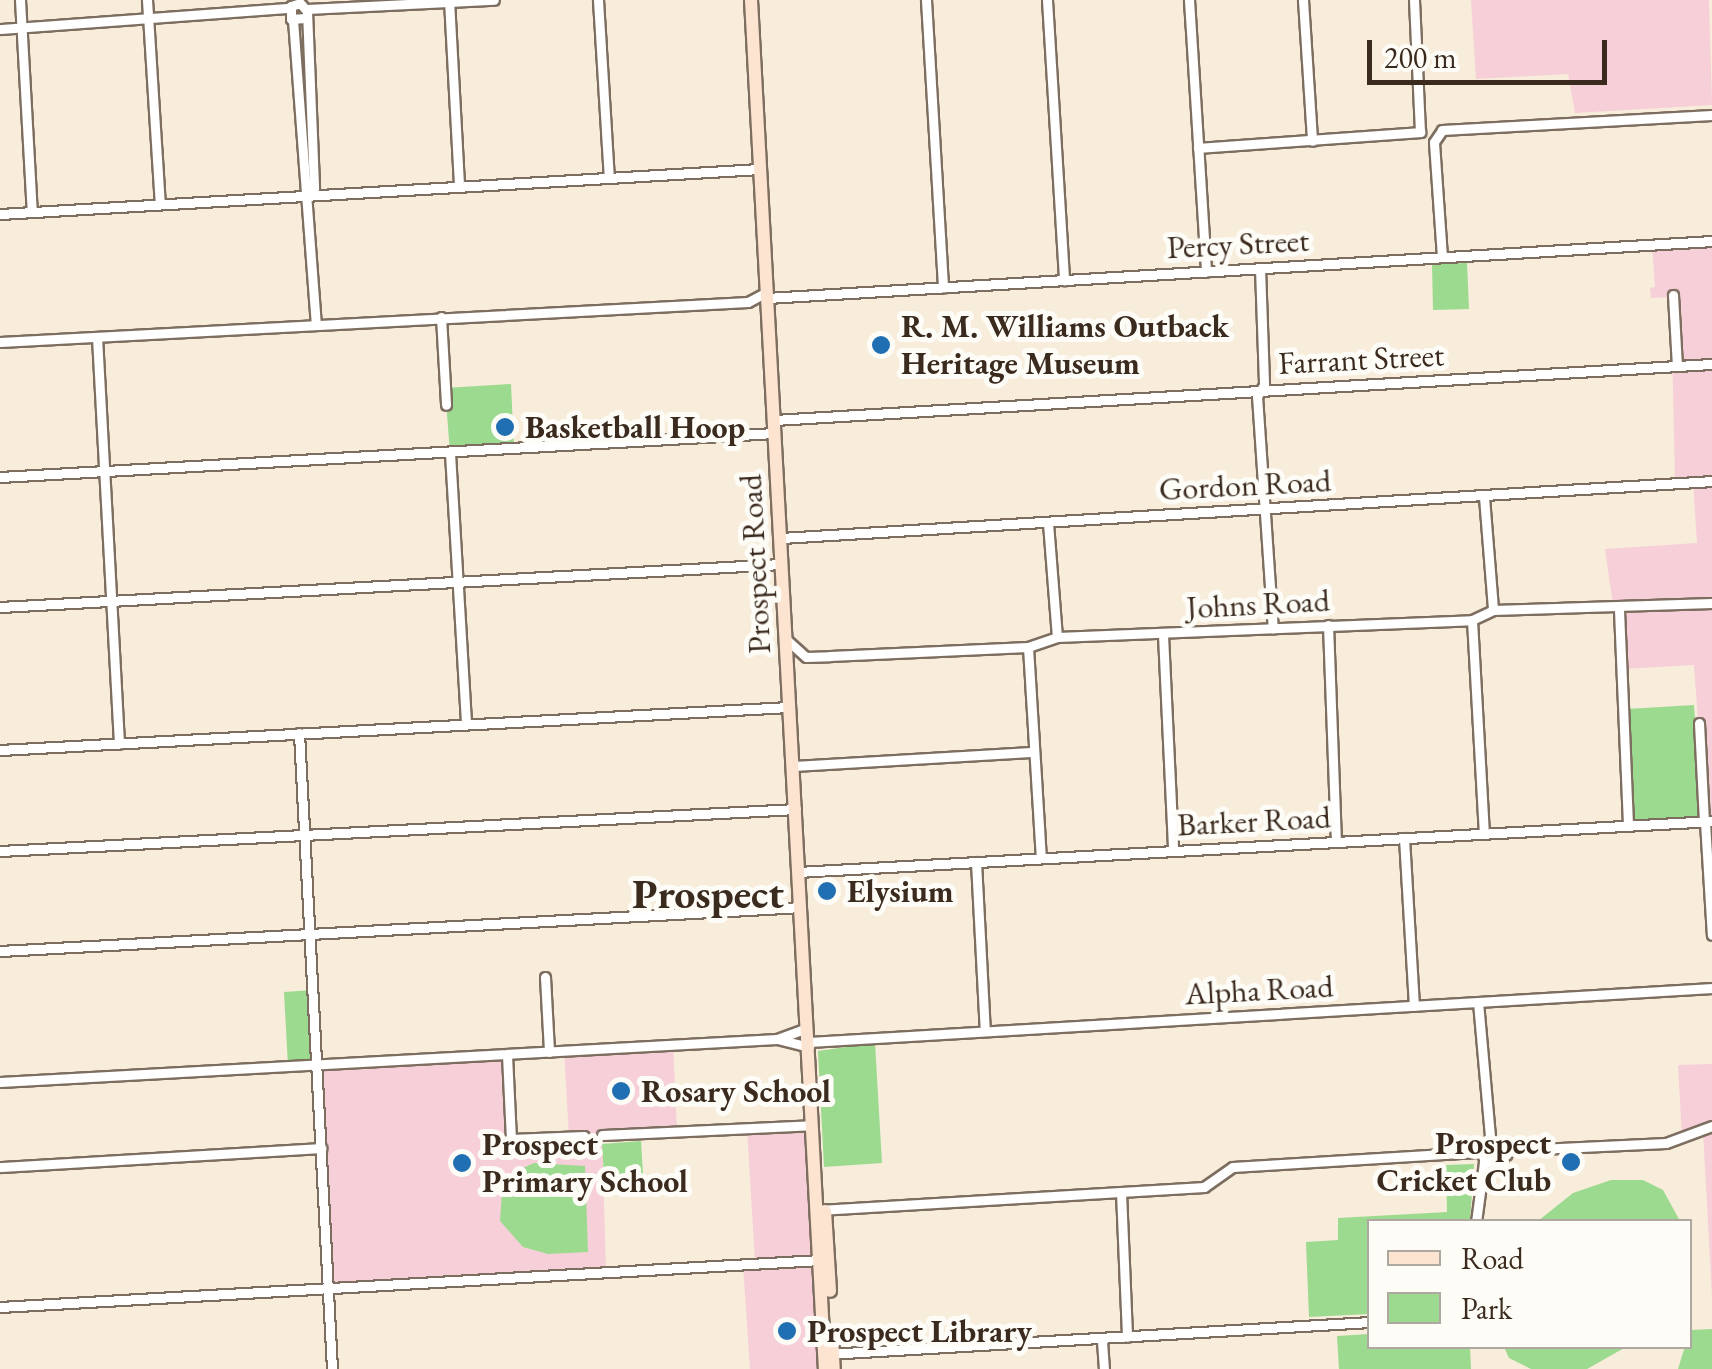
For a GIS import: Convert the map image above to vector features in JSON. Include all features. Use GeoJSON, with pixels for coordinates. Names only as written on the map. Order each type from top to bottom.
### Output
{"type":"FeatureCollection","features":[{"type":"Feature","properties":{"kind":"main road","name":"Prospect Road"},"geometry":{"type":"LineString","coordinates":[[752,0],[812,1124],[829,1354],[834,1369]]}},
{"type":"Feature","properties":{"kind":"main road","name":"Prospect Road"},"geometry":{"type":"LineString","coordinates":[[826,1369],[829,1354]]}},
{"type":"Feature","properties":{"kind":"street"},"geometry":{"type":"LineString","coordinates":[[20,0],[32,212]]}},
{"type":"Feature","properties":{"kind":"street"},"geometry":{"type":"LineString","coordinates":[[147,0],[160,204]]}},
{"type":"Feature","properties":{"kind":"street"},"geometry":{"type":"LineString","coordinates":[[0,28],[494,0]]}},
{"type":"Feature","properties":{"kind":"street"},"geometry":{"type":"LineString","coordinates":[[598,0],[609,178]]}},
{"type":"Feature","properties":{"kind":"street"},"geometry":{"type":"LineString","coordinates":[[926,0],[944,287]]}},
{"type":"Feature","properties":{"kind":"street"},"geometry":{"type":"LineString","coordinates":[[1046,0],[1064,280]]}},
{"type":"Feature","properties":{"kind":"street"},"geometry":{"type":"LineString","coordinates":[[1190,0],[1206,271]]}},
{"type":"Feature","properties":{"kind":"street"},"geometry":{"type":"LineString","coordinates":[[1303,0],[1312,141]]}},
{"type":"Feature","properties":{"kind":"street"},"geometry":{"type":"LineString","coordinates":[[1198,148],[1414,135],[1422,129],[1414,0]]}},
{"type":"Feature","properties":{"kind":"street"},"geometry":{"type":"LineString","coordinates":[[449,1],[458,187]]}},
{"type":"Feature","properties":{"kind":"street"},"geometry":{"type":"LineString","coordinates":[[298,10],[316,324]]}},
{"type":"Feature","properties":{"kind":"street"},"geometry":{"type":"LineString","coordinates":[[1442,257],[1436,136],[1712,115]]}},
{"type":"Feature","properties":{"kind":"street"},"geometry":{"type":"LineString","coordinates":[[0,214],[760,169]]}},
{"type":"Feature","properties":{"kind":"street","name":"Percy Street"},"geometry":{"type":"LineString","coordinates":[[767,300],[1712,241]]}},
{"type":"Feature","properties":{"kind":"street"},"geometry":{"type":"LineString","coordinates":[[1260,268],[1260,390],[1274,628]]}},
{"type":"Feature","properties":{"kind":"street"},"geometry":{"type":"LineString","coordinates":[[1673,295],[1677,366]]}},
{"type":"Feature","properties":{"kind":"street"},"geometry":{"type":"LineString","coordinates":[[0,342],[767,300]]}},
{"type":"Feature","properties":{"kind":"street"},"geometry":{"type":"LineString","coordinates":[[748,302],[767,300]]}},
{"type":"Feature","properties":{"kind":"street"},"geometry":{"type":"LineString","coordinates":[[441,317],[446,405]]}},
{"type":"Feature","properties":{"kind":"street"},"geometry":{"type":"LineString","coordinates":[[98,337],[119,743]]}},
{"type":"Feature","properties":{"kind":"street","name":"Farrant Street"},"geometry":{"type":"LineString","coordinates":[[0,477],[450,453],[1260,390],[1712,364]]}},
{"type":"Feature","properties":{"kind":"street"},"geometry":{"type":"LineString","coordinates":[[450,453],[466,724]]}},
{"type":"Feature","properties":{"kind":"street","name":"Gordon Road"},"geometry":{"type":"LineString","coordinates":[[781,538],[1712,481]]}},
{"type":"Feature","properties":{"kind":"street"},"geometry":{"type":"LineString","coordinates":[[1484,497],[1492,610]]}},
{"type":"Feature","properties":{"kind":"street"},"geometry":{"type":"LineString","coordinates":[[1048,523],[1057,637]]}},
{"type":"Feature","properties":{"kind":"street"},"geometry":{"type":"LineString","coordinates":[[0,607],[782,564]]}},
{"type":"Feature","properties":{"kind":"street","name":"Johns Road"},"geometry":{"type":"LineString","coordinates":[[806,657],[1028,647],[1057,637],[1472,620],[1492,610],[1619,610],[1712,603]]}},
{"type":"Feature","properties":{"kind":"street"},"geometry":{"type":"LineString","coordinates":[[1619,610],[1628,826]]}},
{"type":"Feature","properties":{"kind":"street"},"geometry":{"type":"LineString","coordinates":[[1472,620],[1484,834]]}},
{"type":"Feature","properties":{"kind":"street"},"geometry":{"type":"LineString","coordinates":[[1328,625],[1336,842]]}},
{"type":"Feature","properties":{"kind":"street"},"geometry":{"type":"LineString","coordinates":[[1163,634],[1173,851]]}},
{"type":"Feature","properties":{"kind":"street"},"geometry":{"type":"LineString","coordinates":[[787,640],[806,657],[789,673]]}},
{"type":"Feature","properties":{"kind":"street"},"geometry":{"type":"LineString","coordinates":[[1028,647],[1031,752],[1041,858]]}},
{"type":"Feature","properties":{"kind":"street"},"geometry":{"type":"LineString","coordinates":[[0,750],[790,707]]}},
{"type":"Feature","properties":{"kind":"street"},"geometry":{"type":"LineString","coordinates":[[1699,723],[1712,935]]}},
{"type":"Feature","properties":{"kind":"street"},"geometry":{"type":"LineString","coordinates":[[299,733],[332,1369]]}},
{"type":"Feature","properties":{"kind":"street"},"geometry":{"type":"LineString","coordinates":[[794,766],[1031,752]]}},
{"type":"Feature","properties":{"kind":"street"},"geometry":{"type":"LineString","coordinates":[[0,851],[796,809]]}},
{"type":"Feature","properties":{"kind":"street","name":"Barker Road"},"geometry":{"type":"LineString","coordinates":[[798,872],[1707,821]]}},
{"type":"Feature","properties":{"kind":"street"},"geometry":{"type":"LineString","coordinates":[[1404,838],[1414,1006]]}},
{"type":"Feature","properties":{"kind":"street"},"geometry":{"type":"LineString","coordinates":[[976,862],[984,1032]]}},
{"type":"Feature","properties":{"kind":"street"},"geometry":{"type":"LineString","coordinates":[[0,951],[801,907]]}},
{"type":"Feature","properties":{"kind":"street"},"geometry":{"type":"LineString","coordinates":[[545,977],[549,1052]]}},
{"type":"Feature","properties":{"kind":"street","name":"Alpha Road"},"geometry":{"type":"LineString","coordinates":[[808,1039],[1712,988]]}},
{"type":"Feature","properties":{"kind":"street"},"geometry":{"type":"LineString","coordinates":[[1477,1219],[1488,1155],[1478,1002]]}},
{"type":"Feature","properties":{"kind":"street"},"geometry":{"type":"LineString","coordinates":[[0,1082],[808,1039]]}},
{"type":"Feature","properties":{"kind":"street"},"geometry":{"type":"LineString","coordinates":[[777,1040],[808,1039]]}},
{"type":"Feature","properties":{"kind":"street"},"geometry":{"type":"LineString","coordinates":[[507,1055],[511,1140],[584,1136]]}},
{"type":"Feature","properties":{"kind":"street"},"geometry":{"type":"LineString","coordinates":[[602,1135],[812,1124]]}},
{"type":"Feature","properties":{"kind":"street"},"geometry":{"type":"LineString","coordinates":[[820,1210],[1204,1187],[1233,1167],[1666,1143],[1712,1126]]}},
{"type":"Feature","properties":{"kind":"street"},"geometry":{"type":"LineString","coordinates":[[0,1167],[321,1148]]}},
{"type":"Feature","properties":{"kind":"street"},"geometry":{"type":"LineString","coordinates":[[1121,1192],[1127,1337]]}},
{"type":"Feature","properties":{"kind":"street"},"geometry":{"type":"LineString","coordinates":[[0,1306],[823,1260]]}},
{"type":"Feature","properties":{"kind":"street"},"geometry":{"type":"LineString","coordinates":[[829,1354],[1102,1341],[1367,1322]]}},
{"type":"Feature","properties":{"kind":"street"},"geometry":{"type":"LineString","coordinates":[[1102,1341],[1104,1369]]}},
{"type":"Feature","properties":{"kind":"shaded area"},"geometry":{"type":"Polygon","coordinates":[[[1471,0],[1709,0],[1712,105],[1575,113],[1568,74],[1476,79],[1471,0]]]}},
{"type":"Feature","properties":{"kind":"shaded area"},"geometry":{"type":"Polygon","coordinates":[[[1712,241],[1712,915],[1694,665],[1622,669],[1605,549],[1697,543],[1693,482],[1675,483],[1671,297],[1651,298],[1650,288],[1655,287],[1652,244],[1712,241]]]}},
{"type":"Feature","properties":{"kind":"shaded area","name":"Prospect Primary School"},"geometry":{"type":"Polygon","coordinates":[[[673,1045],[677,1130],[602,1135],[606,1271],[328,1286],[316,1065],[507,1055],[511,1139],[569,1136],[564,1051],[673,1045]]]}},
{"type":"Feature","properties":{"kind":"shaded area"},"geometry":{"type":"Polygon","coordinates":[[[1712,1064],[1712,1296],[1703,1131],[1682,1137],[1678,1065],[1712,1064]]]}},
{"type":"Feature","properties":{"kind":"shaded area"},"geometry":{"type":"Polygon","coordinates":[[[812,1125],[825,1369],[750,1369],[743,1264],[755,1262],[747,1128],[812,1125]]]}},
{"type":"Feature","properties":{"kind":"green space"},"geometry":{"type":"Polygon","coordinates":[[[1467,263],[1469,309],[1433,310],[1432,264],[1467,263]]]}},
{"type":"Feature","properties":{"kind":"green space"},"geometry":{"type":"Polygon","coordinates":[[[511,384],[514,449],[450,453],[445,388],[511,384]]]}},
{"type":"Feature","properties":{"kind":"green space"},"geometry":{"type":"Polygon","coordinates":[[[1694,705],[1702,819],[1631,824],[1627,709],[1694,705]]]}},
{"type":"Feature","properties":{"kind":"green space"},"geometry":{"type":"Polygon","coordinates":[[[313,990],[316,1065],[288,1066],[284,992],[313,990]]]}},
{"type":"Feature","properties":{"kind":"green space"},"geometry":{"type":"Polygon","coordinates":[[[875,1043],[882,1163],[824,1167],[818,1051],[875,1043]]]}},
{"type":"Feature","properties":{"kind":"green space"},"geometry":{"type":"Polygon","coordinates":[[[641,1141],[643,1174],[604,1176],[602,1144],[641,1141]]]}},
{"type":"Feature","properties":{"kind":"green space"},"geometry":{"type":"Polygon","coordinates":[[[534,1163],[585,1166],[588,1252],[548,1254],[523,1247],[500,1221],[503,1177],[534,1163]]]}},
{"type":"Feature","properties":{"kind":"green space"},"geometry":{"type":"Polygon","coordinates":[[[1474,1164],[1470,1219],[1367,1219],[1367,1314],[1309,1317],[1306,1242],[1338,1240],[1338,1218],[1447,1212],[1446,1165],[1474,1164]]]}},
{"type":"Feature","properties":{"kind":"green space"},"geometry":{"type":"Polygon","coordinates":[[[1611,1180],[1643,1180],[1663,1190],[1679,1219],[1540,1219],[1573,1193],[1611,1180]]]}},
{"type":"Feature","properties":{"kind":"green space"},"geometry":{"type":"Polygon","coordinates":[[[1712,1329],[1712,1369],[1678,1369],[1684,1349],[1692,1349],[1692,1330],[1712,1329]]]}},
{"type":"Feature","properties":{"kind":"green space"},"geometry":{"type":"Polygon","coordinates":[[[1367,1334],[1367,1349],[1470,1349],[1471,1369],[1339,1369],[1337,1336],[1367,1334]]]}},
{"type":"Feature","properties":{"kind":"green space"},"geometry":{"type":"Polygon","coordinates":[[[1505,1349],[1622,1349],[1587,1369],[1531,1369],[1509,1358],[1505,1349]]]}},
{"type":"Feature","properties":{"kind":"place","name":"R. M. Williams Outback Heritage Museum"},"geometry":{"type":"Point","coordinates":[881,345]}},
{"type":"Feature","properties":{"kind":"place","name":"Basketball Hoop"},"geometry":{"type":"Point","coordinates":[505,427]}},
{"type":"Feature","properties":{"kind":"place","name":"Elysium"},"geometry":{"type":"Point","coordinates":[827,891]}},
{"type":"Feature","properties":{"kind":"place","name":"Rosary School"},"geometry":{"type":"Point","coordinates":[621,1091]}},
{"type":"Feature","properties":{"kind":"place","name":"Prospect Cricket Club"},"geometry":{"type":"Point","coordinates":[1571,1162]}},
{"type":"Feature","properties":{"kind":"place","name":"Prospect Primary School"},"geometry":{"type":"Point","coordinates":[462,1163]}},
{"type":"Feature","properties":{"kind":"place","name":"Prospect Library"},"geometry":{"type":"Point","coordinates":[787,1331]}},
{"type":"Feature","properties":{"kind":"district","name":"Prospect"},"geometry":{"type":"Point","coordinates":[708,894]}}]}
